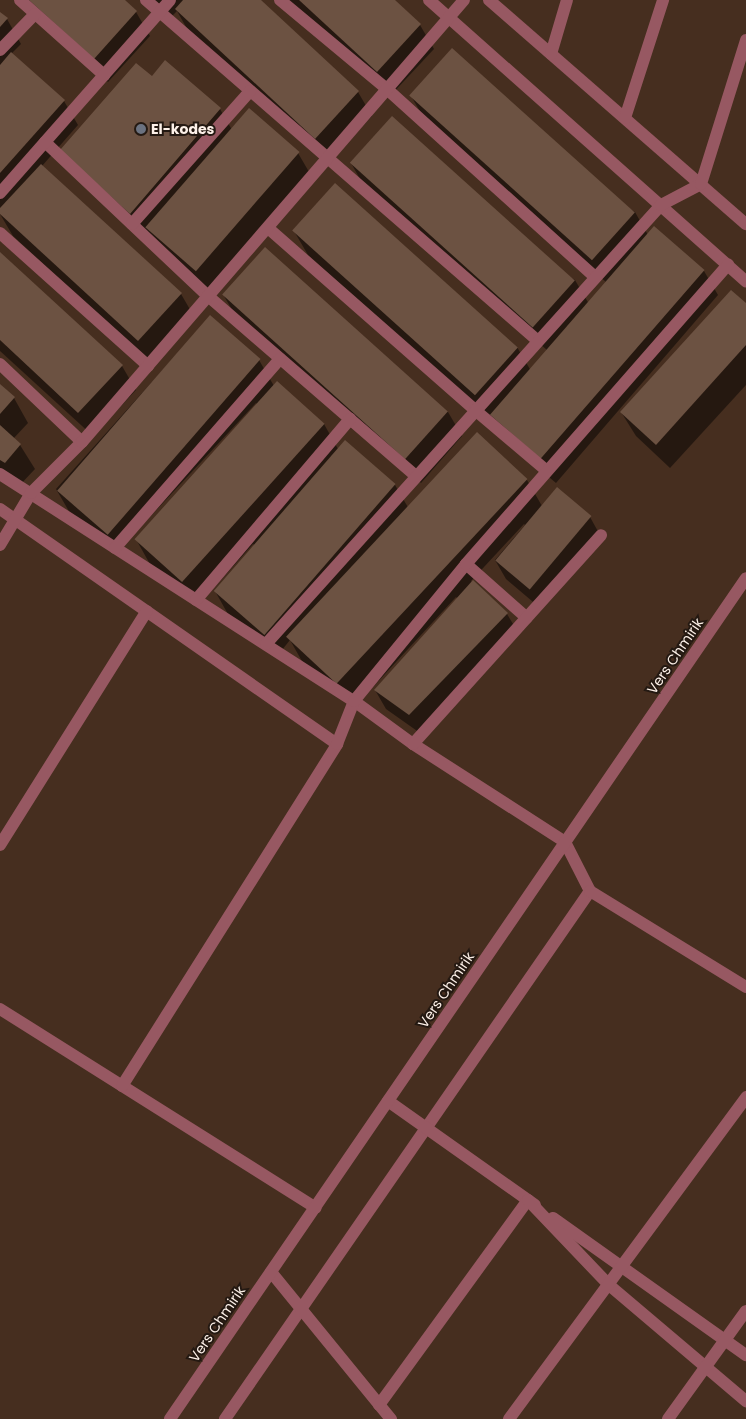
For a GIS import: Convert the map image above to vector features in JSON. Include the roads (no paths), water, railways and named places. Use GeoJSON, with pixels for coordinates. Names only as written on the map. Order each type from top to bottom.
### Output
{"type":"FeatureCollection","features":[{"type":"Feature","properties":{"kind":"street"},"geometry":{"type":"LineString","coordinates":[[20,0],[104,75]]}},
{"type":"Feature","properties":{"kind":"street"},"geometry":{"type":"LineString","coordinates":[[146,0],[537,340]]}},
{"type":"Feature","properties":{"kind":"street"},"geometry":{"type":"LineString","coordinates":[[0,193],[170,0]]}},
{"type":"Feature","properties":{"kind":"street"},"geometry":{"type":"LineString","coordinates":[[280,0],[388,90],[595,277]]}},
{"type":"Feature","properties":{"kind":"street"},"geometry":{"type":"LineString","coordinates":[[429,0],[746,281]]}},
{"type":"Feature","properties":{"kind":"street"},"geometry":{"type":"LineString","coordinates":[[0,545],[31,493],[82,442],[450,19],[464,0]]}},
{"type":"Feature","properties":{"kind":"street"},"geometry":{"type":"LineString","coordinates":[[489,0],[746,224]]}},
{"type":"Feature","properties":{"kind":"street"},"geometry":{"type":"LineString","coordinates":[[551,54],[566,0]]}},
{"type":"Feature","properties":{"kind":"street"},"geometry":{"type":"LineString","coordinates":[[625,118],[663,0]]}},
{"type":"Feature","properties":{"kind":"street"},"geometry":{"type":"LineString","coordinates":[[0,50],[35,14]]}},
{"type":"Feature","properties":{"kind":"street"},"geometry":{"type":"LineString","coordinates":[[266,644],[474,410],[661,205],[701,184],[746,40]]}},
{"type":"Feature","properties":{"kind":"street"},"geometry":{"type":"LineString","coordinates":[[132,224],[250,91]]}},
{"type":"Feature","properties":{"kind":"street"},"geometry":{"type":"LineString","coordinates":[[45,142],[208,296],[416,476]]}},
{"type":"Feature","properties":{"kind":"street"},"geometry":{"type":"LineString","coordinates":[[268,228],[474,410],[548,471]]}},
{"type":"Feature","properties":{"kind":"street"},"geometry":{"type":"LineString","coordinates":[[0,232],[148,366]]}},
{"type":"Feature","properties":{"kind":"street"},"geometry":{"type":"LineString","coordinates":[[122,1086],[336,744],[354,701],[466,564],[728,265]]}},
{"type":"Feature","properties":{"kind":"street"},"geometry":{"type":"LineString","coordinates":[[115,548],[280,359]]}},
{"type":"Feature","properties":{"kind":"street"},"geometry":{"type":"LineString","coordinates":[[0,364],[82,442]]}},
{"type":"Feature","properties":{"kind":"street"},"geometry":{"type":"LineString","coordinates":[[196,600],[350,419]]}},
{"type":"Feature","properties":{"kind":"street"},"geometry":{"type":"LineString","coordinates":[[0,474],[354,701],[413,744],[566,842],[590,891],[746,987]]}},
{"type":"Feature","properties":{"kind":"street"},"geometry":{"type":"LineString","coordinates":[[0,509],[336,744]]}},
{"type":"Feature","properties":{"kind":"street"},"geometry":{"type":"LineString","coordinates":[[413,744],[601,535]]}},
{"type":"Feature","properties":{"kind":"street"},"geometry":{"type":"LineString","coordinates":[[466,564],[527,618]]}},
{"type":"Feature","properties":{"kind":"street","name":"Vers Chmirik"},"geometry":{"type":"LineString","coordinates":[[170,1419],[746,578]]}},
{"type":"Feature","properties":{"kind":"street"},"geometry":{"type":"LineString","coordinates":[[0,845],[147,612]]}},
{"type":"Feature","properties":{"kind":"street"},"geometry":{"type":"LineString","coordinates":[[225,1419],[590,891]]}},
{"type":"Feature","properties":{"kind":"street"},"geometry":{"type":"LineString","coordinates":[[0,1009],[316,1208]]}},
{"type":"Feature","properties":{"kind":"street"},"geometry":{"type":"LineString","coordinates":[[509,1419],[746,1096]]}},
{"type":"Feature","properties":{"kind":"street"},"geometry":{"type":"LineString","coordinates":[[388,1101],[746,1355]]}},
{"type":"Feature","properties":{"kind":"street"},"geometry":{"type":"LineString","coordinates":[[528,1200],[609,1285],[746,1401]]}},
{"type":"Feature","properties":{"kind":"street"},"geometry":{"type":"LineString","coordinates":[[379,1405],[528,1200]]}},
{"type":"Feature","properties":{"kind":"street"},"geometry":{"type":"LineString","coordinates":[[271,1272],[391,1419]]}},
{"type":"Feature","properties":{"kind":"street"},"geometry":{"type":"LineString","coordinates":[[668,1419],[746,1311]]}},
{"type":"Feature","properties":{"kind":"place","name":"El-kodes"},"geometry":{"type":"Point","coordinates":[141,129]}}]}
